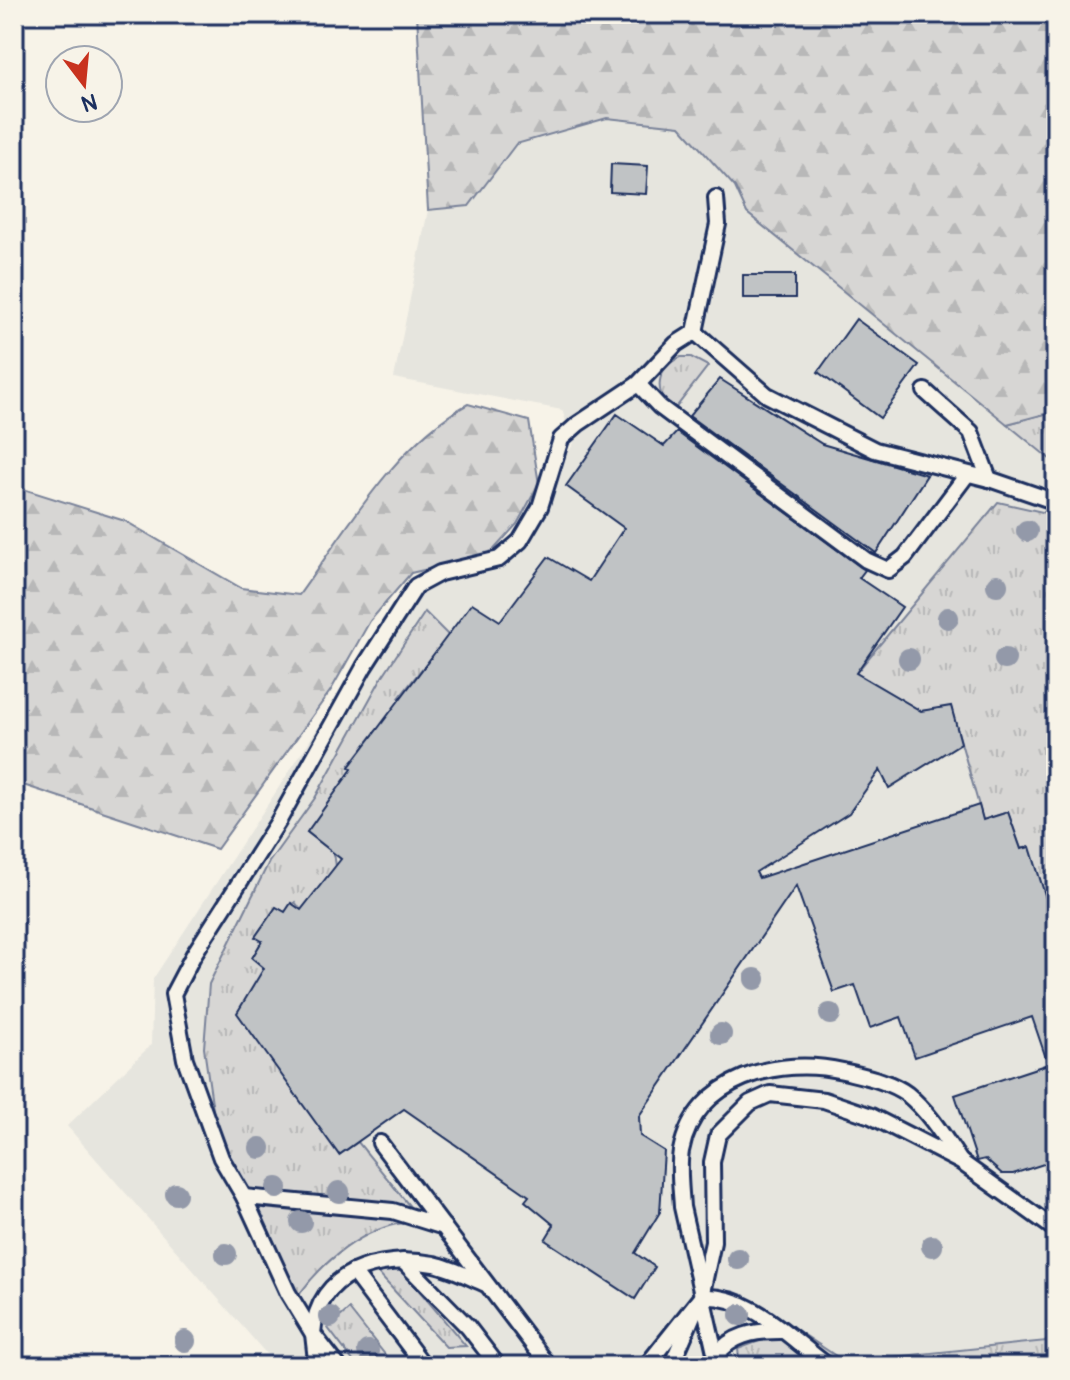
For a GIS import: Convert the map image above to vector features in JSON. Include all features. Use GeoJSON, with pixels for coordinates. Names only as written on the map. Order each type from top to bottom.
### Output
{"type":"FeatureCollection","features":[{"type":"Feature","properties":{"kind":"lane"},"geometry":{"type":"LineString","coordinates":[[338,1366],[313,1334],[288,1293],[244,1197],[221,1158],[185,1059],[173,994],[194,954],[286,809],[364,667],[416,586],[440,573],[499,559],[520,541],[540,507],[561,439],[638,384],[676,344],[695,332],[718,224],[716,198]]}},
{"type":"Feature","properties":{"kind":"lane"},"geometry":{"type":"LineString","coordinates":[[695,332],[767,395],[875,450],[966,476],[989,479],[1056,502]]}},
{"type":"Feature","properties":{"kind":"lane"},"geometry":{"type":"LineString","coordinates":[[638,384],[660,407],[866,560],[888,570],[905,557],[966,476]]}},
{"type":"Feature","properties":{"kind":"lane"},"geometry":{"type":"LineString","coordinates":[[925,391],[971,432],[989,479]]}},
{"type":"Feature","properties":{"kind":"lane"},"geometry":{"type":"LineString","coordinates":[[717,1361],[682,1207],[681,1153],[689,1127],[702,1107],[720,1090],[749,1075],[781,1066],[820,1066],[893,1087],[904,1092],[932,1119],[961,1162]]}},
{"type":"Feature","properties":{"kind":"lane"},"geometry":{"type":"LineString","coordinates":[[671,1366],[701,1297],[713,1242],[712,1162],[718,1135],[750,1103],[770,1094],[824,1100],[871,1116],[961,1162],[1056,1230]]}},
{"type":"Feature","properties":{"kind":"lane"},"geometry":{"type":"LineString","coordinates":[[380,1143],[549,1366]]}},
{"type":"Feature","properties":{"kind":"lane"},"geometry":{"type":"LineString","coordinates":[[244,1197],[393,1211],[444,1227]]}},
{"type":"Feature","properties":{"kind":"lane"},"geometry":{"type":"LineString","coordinates":[[320,1366],[316,1360],[313,1334],[316,1306],[321,1298],[353,1272],[378,1263],[403,1261],[435,1264],[486,1284]]}},
{"type":"Feature","properties":{"kind":"lane"},"geometry":{"type":"LineString","coordinates":[[403,1261],[468,1327],[498,1366]]}},
{"type":"Feature","properties":{"kind":"lane"},"geometry":{"type":"LineString","coordinates":[[353,1272],[424,1366]]}},
{"type":"Feature","properties":{"kind":"lane"},"geometry":{"type":"LineString","coordinates":[[701,1297],[734,1300],[756,1311],[828,1366]]}},
{"type":"Feature","properties":{"kind":"lane"},"geometry":{"type":"LineString","coordinates":[[646,1366],[701,1297]]}},
{"type":"Feature","properties":{"kind":"lane"},"geometry":{"type":"LineString","coordinates":[[717,1361],[723,1347],[747,1334],[779,1331]]}},
{"type":"Feature","properties":{"kind":"shaded area"},"geometry":{"type":"Polygon","coordinates":[[[607,118],[680,126],[741,194],[747,213],[1056,464],[1056,1340],[845,1362],[794,1328],[738,1349],[740,1366],[277,1366],[67,1126],[151,1045],[153,979],[419,574],[493,558],[532,509],[574,443],[562,410],[394,378],[428,210],[469,206],[516,144],[607,118]]]}},
{"type":"Feature","properties":{"kind":"green space"},"geometry":{"type":"Polygon","coordinates":[[[417,14],[1056,14],[1056,411],[1007,424],[747,213],[735,187],[680,126],[607,118],[516,144],[469,206],[428,210],[417,14]]]}},
{"type":"Feature","properties":{"kind":"green space"},"geometry":{"type":"Polygon","coordinates":[[[681,357],[691,357],[708,366],[674,410],[662,396],[660,381],[666,367],[681,357]]]}},
{"type":"Feature","properties":{"kind":"green space"},"geometry":{"type":"Polygon","coordinates":[[[468,404],[529,421],[539,484],[517,524],[489,555],[411,573],[370,621],[331,690],[217,849],[14,782],[14,486],[125,521],[241,588],[299,595],[354,516],[395,465],[418,441],[468,404]]]}},
{"type":"Feature","properties":{"kind":"green space"},"geometry":{"type":"Polygon","coordinates":[[[1056,411],[1056,464],[1007,424],[1056,411]]]}},
{"type":"Feature","properties":{"kind":"green space"},"geometry":{"type":"Polygon","coordinates":[[[998,502],[1056,515],[1056,930],[1029,847],[1021,849],[1008,812],[983,820],[951,707],[921,711],[856,673],[998,502]]]}},
{"type":"Feature","properties":{"kind":"green space"},"geometry":{"type":"Polygon","coordinates":[[[425,612],[448,635],[456,687],[424,666],[399,698],[426,719],[376,731],[349,766],[379,787],[333,796],[307,832],[334,853],[336,866],[301,910],[295,902],[285,912],[276,907],[256,936],[262,941],[253,958],[264,968],[339,1155],[358,1142],[428,1229],[401,1224],[367,1235],[326,1264],[295,1301],[217,1138],[204,1048],[209,984],[269,862],[315,798],[382,677],[425,612]]]}},
{"type":"Feature","properties":{"kind":"green space"},"geometry":{"type":"Polygon","coordinates":[[[400,1268],[466,1346],[446,1347],[376,1271],[400,1268]]]}},
{"type":"Feature","properties":{"kind":"green space"},"geometry":{"type":"Polygon","coordinates":[[[349,1309],[394,1366],[357,1366],[328,1328],[349,1309]]]}},
{"type":"Feature","properties":{"kind":"green space"},"geometry":{"type":"Polygon","coordinates":[[[794,1328],[845,1362],[1056,1340],[1056,1366],[740,1366],[738,1349],[794,1328]]]}},
{"type":"Feature","properties":{"kind":"building"},"geometry":{"type":"Polygon","coordinates":[[[611,164],[648,166],[646,194],[610,192],[611,164]]]}},
{"type":"Feature","properties":{"kind":"building"},"geometry":{"type":"Polygon","coordinates":[[[743,275],[795,275],[795,298],[743,298],[743,275]]]}},
{"type":"Feature","properties":{"kind":"building"},"geometry":{"type":"Polygon","coordinates":[[[856,319],[919,365],[880,418],[818,372],[856,319]]]}},
{"type":"Feature","properties":{"kind":"building"},"geometry":{"type":"Polygon","coordinates":[[[720,379],[822,444],[927,475],[876,553],[689,416],[720,379]]]}},
{"type":"Feature","properties":{"kind":"building"},"geometry":{"type":"Polygon","coordinates":[[[617,414],[664,446],[677,432],[865,570],[859,578],[902,607],[856,673],[921,711],[951,706],[961,743],[889,788],[880,770],[849,813],[756,872],[759,878],[979,805],[983,820],[1008,812],[1021,849],[1030,847],[1056,930],[1056,1160],[1013,1174],[1002,1174],[985,1159],[977,1161],[955,1095],[1048,1064],[1032,1017],[915,1057],[901,1017],[870,1028],[855,985],[834,992],[796,886],[639,1116],[640,1136],[664,1151],[660,1212],[635,1253],[655,1267],[635,1299],[545,1240],[554,1225],[525,1201],[529,1196],[404,1109],[339,1155],[237,1013],[264,968],[252,958],[262,941],[255,937],[276,907],[285,912],[291,903],[301,910],[341,859],[307,832],[352,769],[349,767],[472,603],[500,621],[548,557],[589,581],[624,528],[566,486],[617,414]]]}}]}
